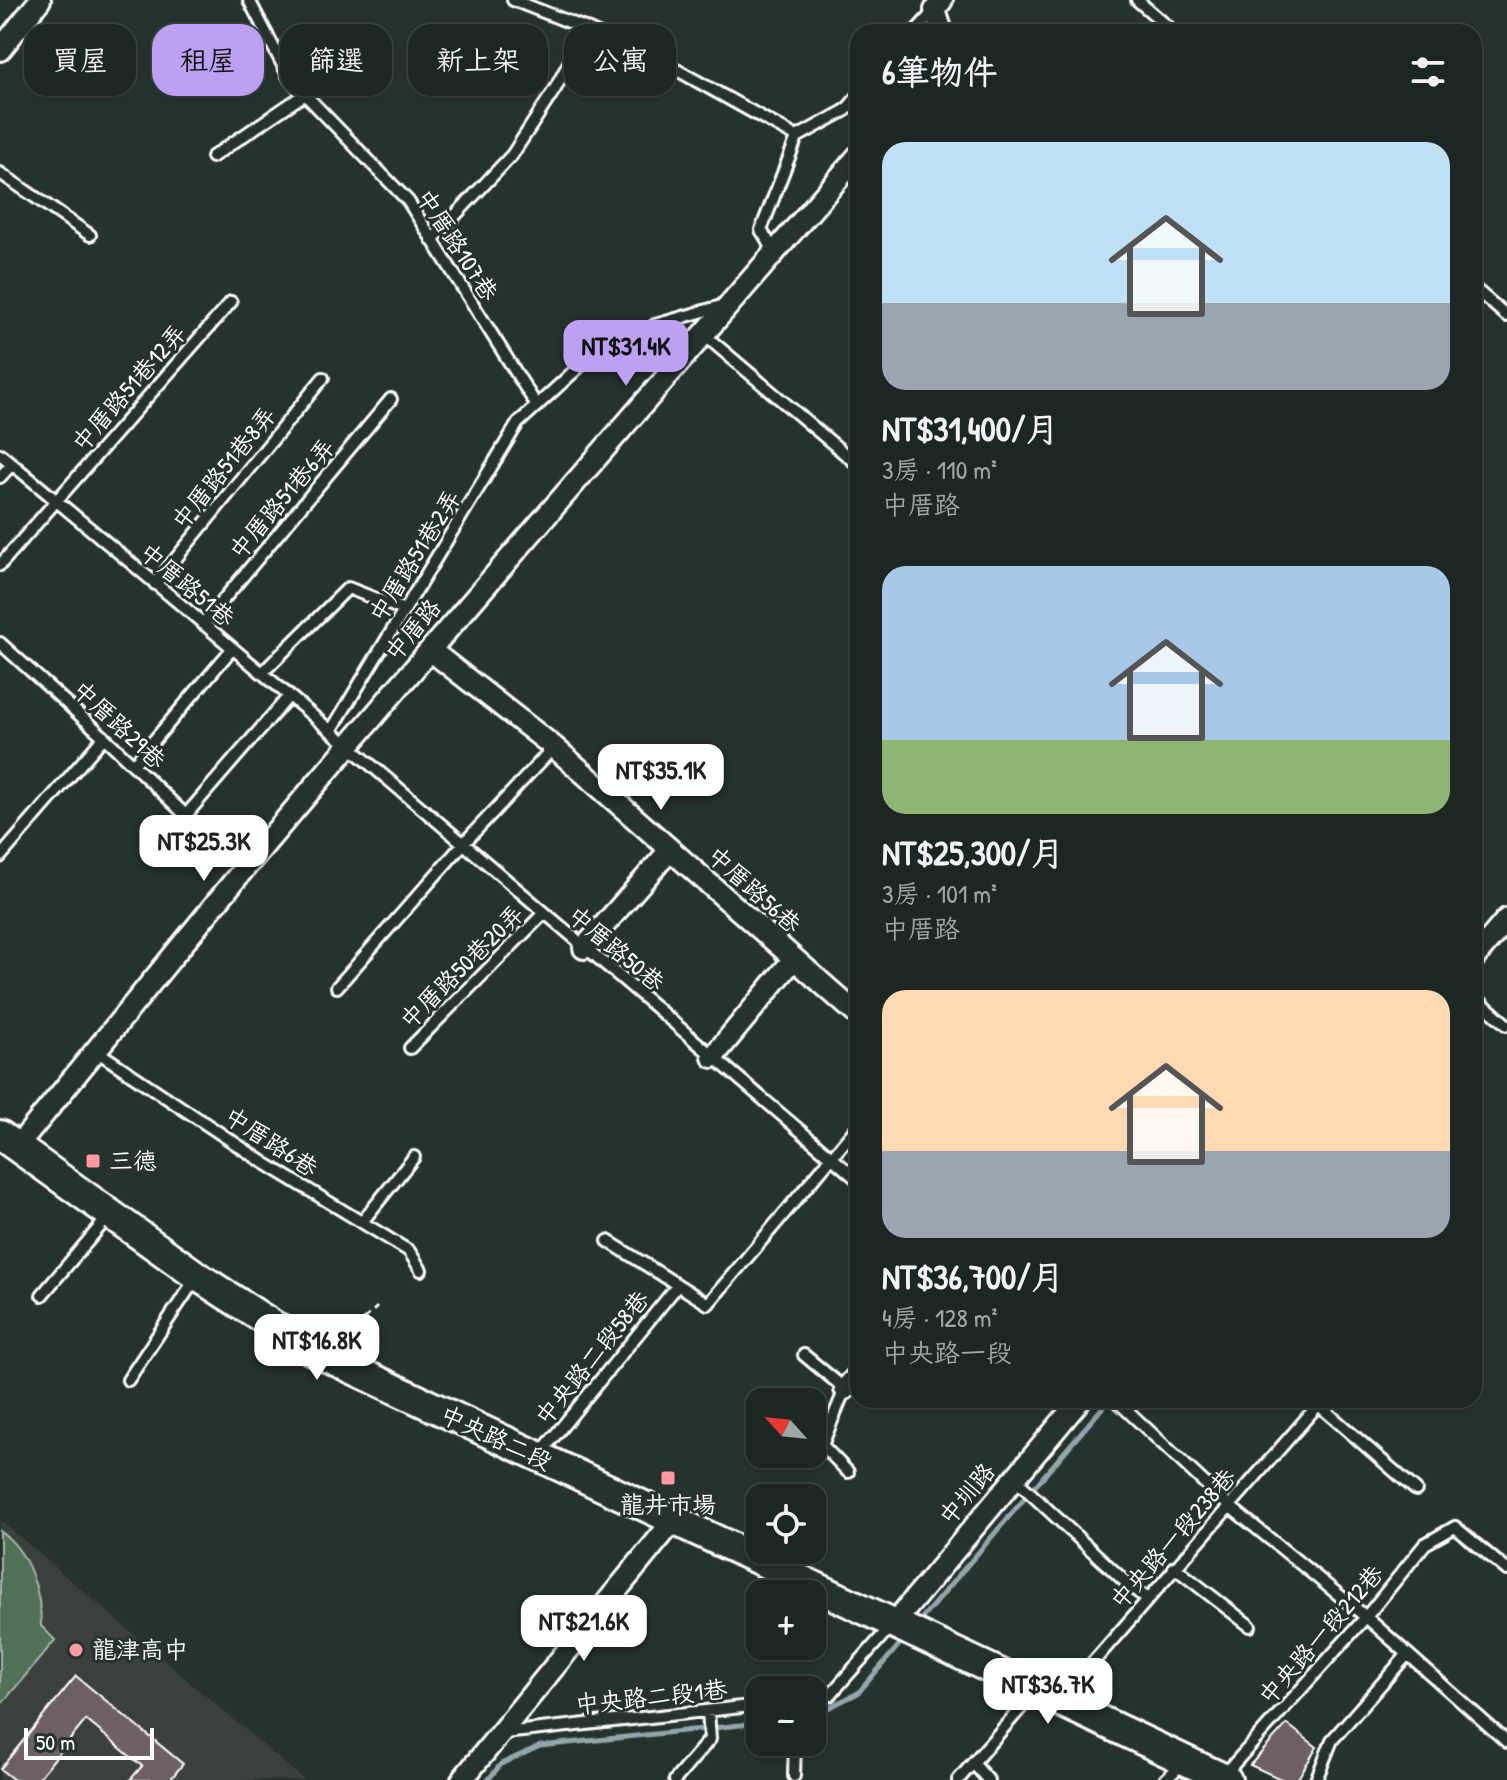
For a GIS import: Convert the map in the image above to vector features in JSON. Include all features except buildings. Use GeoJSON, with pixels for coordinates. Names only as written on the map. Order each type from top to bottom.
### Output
{"type":"FeatureCollection","features":[{"type":"Feature","properties":{"kind":"street"},"geometry":{"type":"LineString","coordinates":[[0,50],[40,0]]}},
{"type":"Feature","properties":{"kind":"street","name":"中厝路"},"geometry":{"type":"LineString","coordinates":[[8,1141],[95,1050],[430,650],[850,165]]}},
{"type":"Feature","properties":{"kind":"street","name":"中厝路56巷"},"geometry":{"type":"LineString","coordinates":[[430,650],[554,747],[850,1008]]}},
{"type":"Feature","properties":{"kind":"street"},"geometry":{"type":"LineString","coordinates":[[584,948],[670,850]]}},
{"type":"Feature","properties":{"kind":"street"},"geometry":{"type":"LineString","coordinates":[[1482,949],[1507,919]]}},
{"type":"Feature","properties":{"kind":"street"},"geometry":{"type":"LineString","coordinates":[[713,1057],[793,960]]}},
{"type":"Feature","properties":{"kind":"street","name":"中央路二段"},"geometry":{"type":"LineString","coordinates":[[8,1141],[197,1276],[325,1357],[1047,1696],[1175,1771],[1225,1779]]}},
{"type":"Feature","properties":{"kind":"street","name":"中圳路"},"geometry":{"type":"LineString","coordinates":[[895,1622],[1073,1408]]}},
{"type":"Feature","properties":{"kind":"street"},"geometry":{"type":"LineString","coordinates":[[462,1780],[674,1520]]}},
{"type":"Feature","properties":{"kind":"lane","name":"中厝路107巷"},"geometry":{"type":"LineString","coordinates":[[249,0],[280,60]]}},
{"type":"Feature","properties":{"kind":"lane"},"geometry":{"type":"LineString","coordinates":[[513,0],[574,24]]}},
{"type":"Feature","properties":{"kind":"lane"},"geometry":{"type":"LineString","coordinates":[[1137,0],[1165,24]]}},
{"type":"Feature","properties":{"kind":"lane"},"geometry":{"type":"LineString","coordinates":[[922,24],[939,5]]}},
{"type":"Feature","properties":{"kind":"lane"},"geometry":{"type":"LineString","coordinates":[[676,70],[797,137]]}},
{"type":"Feature","properties":{"kind":"lane"},"geometry":{"type":"LineString","coordinates":[[432,240],[512,155],[564,72]]}},
{"type":"Feature","properties":{"kind":"lane"},"geometry":{"type":"LineString","coordinates":[[212,157],[302,96]]}},
{"type":"Feature","properties":{"kind":"lane","name":"中厝路107巷"},"geometry":{"type":"LineString","coordinates":[[307,96],[408,201],[537,406]]}},
{"type":"Feature","properties":{"kind":"lane"},"geometry":{"type":"LineString","coordinates":[[775,252],[761,230],[797,137],[850,105]]}},
{"type":"Feature","properties":{"kind":"lane"},"geometry":{"type":"LineString","coordinates":[[0,173],[90,235]]}},
{"type":"Feature","properties":{"kind":"lane"},"geometry":{"type":"LineString","coordinates":[[1482,295],[1507,316]]}},
{"type":"Feature","properties":{"kind":"lane","name":"中厝路51巷12弄"},"geometry":{"type":"LineString","coordinates":[[57,501],[231,302]]}},
{"type":"Feature","properties":{"kind":"lane","name":"中厝路51巷2弄"},"geometry":{"type":"LineString","coordinates":[[331,731],[518,423],[593,354],[637,338],[655,325],[731,303]]}},
{"type":"Feature","properties":{"kind":"lane"},"geometry":{"type":"LineString","coordinates":[[702,333],[850,458]]}},
{"type":"Feature","properties":{"kind":"lane"},"geometry":{"type":"LineString","coordinates":[[637,338],[668,374]]}},
{"type":"Feature","properties":{"kind":"lane","name":"中厝路51巷8弄"},"geometry":{"type":"LineString","coordinates":[[155,584],[323,378]]}},
{"type":"Feature","properties":{"kind":"lane","name":"中厝路51巷6弄"},"geometry":{"type":"LineString","coordinates":[[203,624],[391,399]]}},
{"type":"Feature","properties":{"kind":"lane","name":"中厝路51巷"},"geometry":{"type":"LineString","coordinates":[[0,454],[349,746]]}},
{"type":"Feature","properties":{"kind":"lane"},"geometry":{"type":"LineString","coordinates":[[0,477],[12,464]]}},
{"type":"Feature","properties":{"kind":"lane"},"geometry":{"type":"LineString","coordinates":[[0,565],[57,501]]}},
{"type":"Feature","properties":{"kind":"lane"},"geometry":{"type":"LineString","coordinates":[[262,673],[348,588],[404,610]]}},
{"type":"Feature","properties":{"kind":"lane","name":"中厝路29巷"},"geometry":{"type":"LineString","coordinates":[[0,643],[243,870]]}},
{"type":"Feature","properties":{"kind":"lane"},"geometry":{"type":"LineString","coordinates":[[133,765],[232,649]]}},
{"type":"Feature","properties":{"kind":"lane"},"geometry":{"type":"LineString","coordinates":[[186,815],[289,696]]}},
{"type":"Feature","properties":{"kind":"lane"},"geometry":{"type":"LineString","coordinates":[[0,857],[104,737]]}},
{"type":"Feature","properties":{"kind":"lane","name":"中厝路50巷"},"geometry":{"type":"LineString","coordinates":[[349,746],[850,1173]]}},
{"type":"Feature","properties":{"kind":"lane"},"geometry":{"type":"LineString","coordinates":[[337,987],[554,747]]}},
{"type":"Feature","properties":{"kind":"lane","name":"中厝路50巷20弄"},"geometry":{"type":"LineString","coordinates":[[410,1048],[543,914]]}},
{"type":"Feature","properties":{"kind":"lane"},"geometry":{"type":"LineString","coordinates":[[1482,1003],[1507,1025]]}},
{"type":"Feature","properties":{"kind":"lane","name":"中厝路6巷"},"geometry":{"type":"LineString","coordinates":[[95,1050],[263,1162],[409,1251],[421,1270]]}},
{"type":"Feature","properties":{"kind":"lane"},"geometry":{"type":"LineString","coordinates":[[608,1241],[708,1304],[850,1135]]}},
{"type":"Feature","properties":{"kind":"lane"},"geometry":{"type":"LineString","coordinates":[[362,1222],[414,1157]]}},
{"type":"Feature","properties":{"kind":"lane"},"geometry":{"type":"LineString","coordinates":[[42,1295],[110,1214]]}},
{"type":"Feature","properties":{"kind":"lane"},"geometry":{"type":"LineString","coordinates":[[128,1380],[197,1276]]}},
{"type":"Feature","properties":{"kind":"lane","name":"中央路二段58巷"},"geometry":{"type":"LineString","coordinates":[[538,1457],[678,1285]]}},
{"type":"Feature","properties":{"kind":"lane"},"geometry":{"type":"LineString","coordinates":[[804,1355],[850,1381]]}},
{"type":"Feature","properties":{"kind":"lane"},"geometry":{"type":"LineString","coordinates":[[848,1472],[822,1445],[850,1386]]}},
{"type":"Feature","properties":{"kind":"lane"},"geometry":{"type":"LineString","coordinates":[[1125,1408],[1228,1505],[1366,1617],[1507,1742]]}},
{"type":"Feature","properties":{"kind":"lane","name":"中央路一段238巷"},"geometry":{"type":"LineString","coordinates":[[958,1780],[1147,1598],[1311,1408]]}},
{"type":"Feature","properties":{"kind":"lane"},"geometry":{"type":"LineString","coordinates":[[1323,1408],[1416,1490]]}},
{"type":"Feature","properties":{"kind":"lane"},"geometry":{"type":"LineString","coordinates":[[1014,1478],[1132,1588],[1147,1598]]}},
{"type":"Feature","properties":{"kind":"lane","name":"中央路一段212巷"},"geometry":{"type":"LineString","coordinates":[[1225,1779],[1425,1544],[1455,1527],[1507,1570]]}},
{"type":"Feature","properties":{"kind":"lane"},"geometry":{"type":"LineString","coordinates":[[1174,1567],[1250,1626]]}},
{"type":"Feature","properties":{"kind":"lane"},"geometry":{"type":"LineString","coordinates":[[826,1696],[895,1622]]}},
{"type":"Feature","properties":{"kind":"lane"},"geometry":{"type":"LineString","coordinates":[[1316,1780],[1332,1740],[1407,1655]]}},
{"type":"Feature","properties":{"kind":"lane","name":"中央路二段1巷"},"geometry":{"type":"LineString","coordinates":[[498,1734],[746,1707]]}},
{"type":"Feature","properties":{"kind":"lane"},"geometry":{"type":"LineString","coordinates":[[675,1780],[710,1739],[708,1711]]}},
{"type":"Feature","properties":{"kind":"lane"},"geometry":{"type":"LineString","coordinates":[[794,1776],[795,1756]]}},
{"type":"Feature","properties":{"kind":"lane"},"geometry":{"type":"LineString","coordinates":[[974,1764],[988,1780]]}},
{"type":"Feature","properties":{"kind":"path"},"geometry":{"type":"LineString","coordinates":[[325,1357],[377,1307]]}},
{"type":"Feature","properties":{"kind":"shaded area","name":"龍津高中"},"geometry":{"type":"Polygon","coordinates":[[[0,1520],[304,1780],[0,1780],[0,1520]]]}},
{"type":"Feature","properties":{"kind":"green space"},"geometry":{"type":"Polygon","coordinates":[[[0,1531],[26,1561],[39,1599],[41,1626],[55,1640],[0,1706],[0,1531]]]}},
{"type":"Feature","properties":{"kind":"waterway"},"geometry":{"type":"LineString","coordinates":[[917,1624],[1102,1408]]}},
{"type":"Feature","properties":{"kind":"waterway"},"geometry":{"type":"LineString","coordinates":[[826,1709],[858,1693],[905,1638]]}},
{"type":"Feature","properties":{"kind":"waterway"},"geometry":{"type":"LineString","coordinates":[[488,1780],[501,1764],[540,1746],[746,1724]]}},
{"type":"Feature","properties":{"kind":"place","name":"三德"},"geometry":{"type":"Point","coordinates":[93,1161]}},
{"type":"Feature","properties":{"kind":"place","name":"龍井市場"},"geometry":{"type":"Point","coordinates":[668,1478]}},
{"type":"Feature","properties":{"kind":"place","name":"龍津高中"},"geometry":{"type":"Point","coordinates":[76,1650]}}]}
